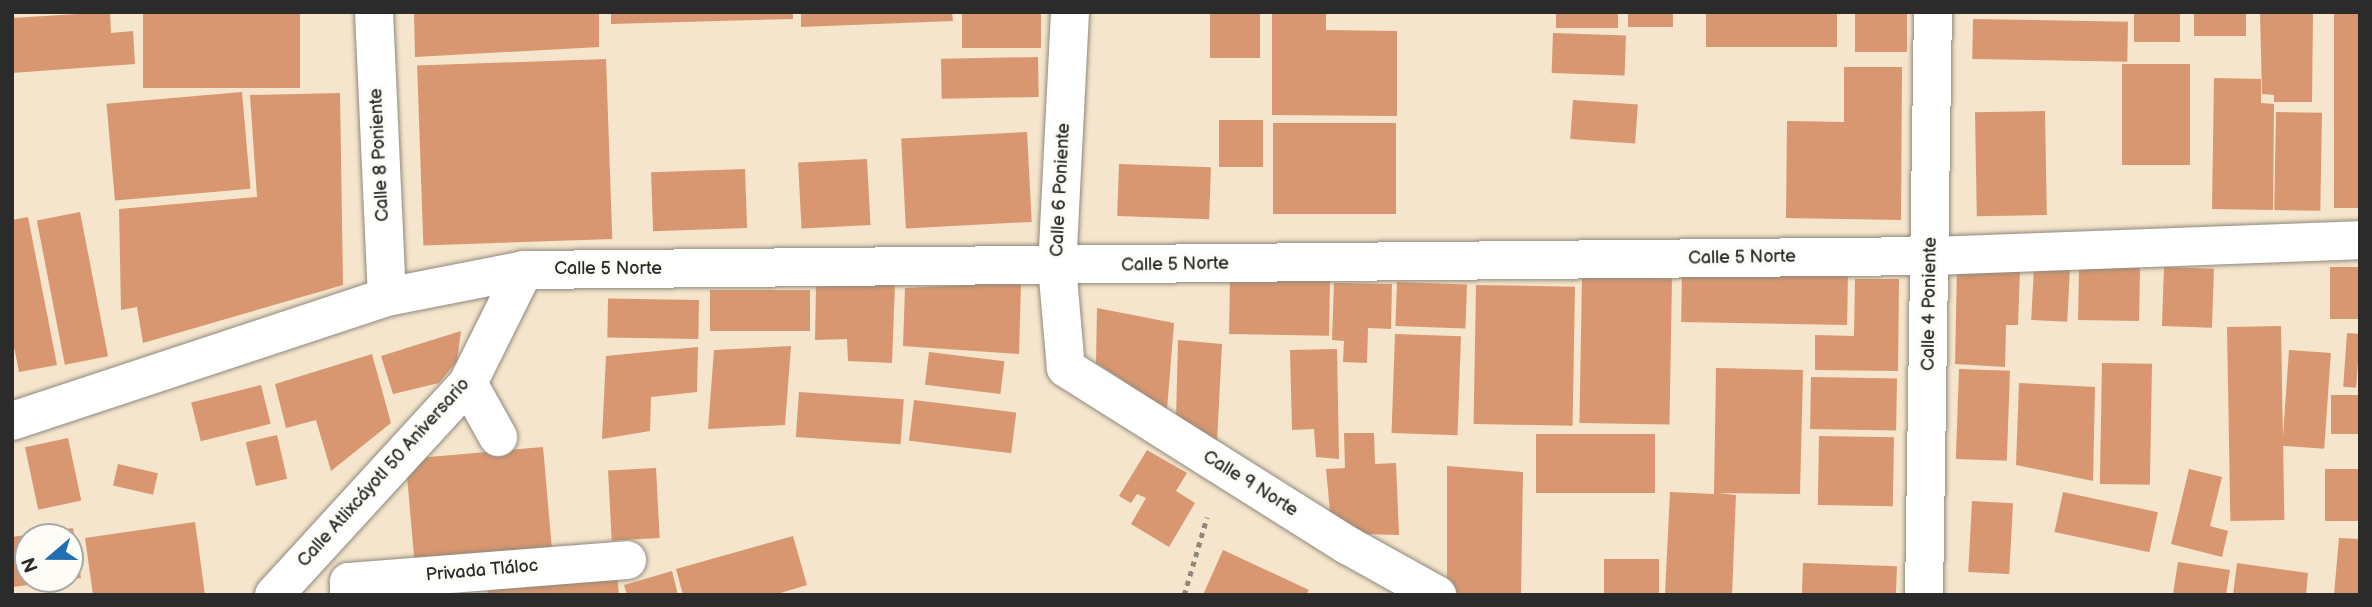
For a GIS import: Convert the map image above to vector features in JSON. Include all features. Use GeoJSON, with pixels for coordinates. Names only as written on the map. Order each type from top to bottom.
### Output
{"type":"FeatureCollection","features":[{"type":"Feature","properties":{"kind":"street","name":"Calle 8 Poniente"},"geometry":{"type":"LineString","coordinates":[[374,12],[387,297]]}},
{"type":"Feature","properties":{"kind":"street","name":"Calle 6 Poniente"},"geometry":{"type":"LineString","coordinates":[[1066,368],[1057,266],[1070,12]]}},
{"type":"Feature","properties":{"kind":"street","name":"Calle 4 Poniente"},"geometry":{"type":"LineString","coordinates":[[1924,595],[1933,12]]}},
{"type":"Feature","properties":{"kind":"street","name":"Calle 5 Norte"},"geometry":{"type":"LineString","coordinates":[[12,421],[387,297],[524,270],[1931,256],[2360,240]]}},
{"type":"Feature","properties":{"kind":"street","name":"Calle Atlixcáyotl 50 Aniversario"},"geometry":{"type":"LineString","coordinates":[[274,595],[468,383],[524,270]]}},
{"type":"Feature","properties":{"kind":"street","name":"Calle 9 Norte"},"geometry":{"type":"LineString","coordinates":[[1066,368],[1222,466],[1437,595]]}},
{"type":"Feature","properties":{"kind":"street"},"geometry":{"type":"LineString","coordinates":[[468,383],[498,437]]}},
{"type":"Feature","properties":{"kind":"street","name":"Privada Tláloc"},"geometry":{"type":"LineString","coordinates":[[349,595],[349,582],[481,583],[627,560]]}},
{"type":"Feature","properties":{"kind":"path"},"geometry":{"type":"LineString","coordinates":[[1184,595],[1222,466]]}},
{"type":"Feature","properties":{"kind":"building"},"geometry":{"type":"Polygon","coordinates":[[[110,12],[111,33],[133,31],[135,64],[12,73],[12,18],[110,12]]]}},
{"type":"Feature","properties":{"kind":"building"},"geometry":{"type":"Polygon","coordinates":[[[143,12],[300,12],[300,88],[143,88],[143,12]]]}},
{"type":"Feature","properties":{"kind":"building"},"geometry":{"type":"Polygon","coordinates":[[[414,12],[599,12],[599,47],[415,57],[414,12]]]}},
{"type":"Feature","properties":{"kind":"building"},"geometry":{"type":"Polygon","coordinates":[[[611,12],[793,12],[793,19],[611,24],[611,12]]]}},
{"type":"Feature","properties":{"kind":"building"},"geometry":{"type":"Polygon","coordinates":[[[801,12],[952,12],[953,21],[801,27],[801,12]]]}},
{"type":"Feature","properties":{"kind":"building"},"geometry":{"type":"Polygon","coordinates":[[[962,12],[1041,12],[1041,48],[962,48],[962,12]]]}},
{"type":"Feature","properties":{"kind":"building"},"geometry":{"type":"Polygon","coordinates":[[[1210,12],[1260,12],[1260,58],[1210,58],[1210,12]]]}},
{"type":"Feature","properties":{"kind":"building"},"geometry":{"type":"Polygon","coordinates":[[[1272,12],[1326,12],[1326,30],[1397,31],[1397,116],[1272,115],[1272,12]]]}},
{"type":"Feature","properties":{"kind":"building"},"geometry":{"type":"Polygon","coordinates":[[[1556,12],[1618,12],[1618,28],[1556,28],[1556,12]]]}},
{"type":"Feature","properties":{"kind":"building"},"geometry":{"type":"Polygon","coordinates":[[[1628,12],[1673,12],[1673,27],[1628,27],[1628,12]]]}},
{"type":"Feature","properties":{"kind":"building"},"geometry":{"type":"Polygon","coordinates":[[[1706,12],[1837,12],[1837,47],[1706,47],[1706,12]]]}},
{"type":"Feature","properties":{"kind":"building"},"geometry":{"type":"Polygon","coordinates":[[[1855,12],[1907,12],[1907,52],[1855,52],[1855,12]]]}},
{"type":"Feature","properties":{"kind":"building"},"geometry":{"type":"Polygon","coordinates":[[[2134,12],[2180,12],[2180,42],[2134,42],[2134,12]]]}},
{"type":"Feature","properties":{"kind":"building"},"geometry":{"type":"Polygon","coordinates":[[[2194,12],[2246,12],[2246,36],[2194,36],[2194,12]]]}},
{"type":"Feature","properties":{"kind":"building"},"geometry":{"type":"Polygon","coordinates":[[[2260,12],[2313,12],[2312,102],[2274,102],[2274,95],[2262,94],[2260,12]]]}},
{"type":"Feature","properties":{"kind":"building"},"geometry":{"type":"Polygon","coordinates":[[[2334,12],[2360,12],[2360,208],[2334,208],[2334,12]]]}},
{"type":"Feature","properties":{"kind":"building"},"geometry":{"type":"Polygon","coordinates":[[[1973,19],[2128,22],[2127,62],[1972,59],[1973,19]]]}},
{"type":"Feature","properties":{"kind":"building"},"geometry":{"type":"Polygon","coordinates":[[[1553,33],[1626,36],[1625,76],[1552,73],[1553,33]]]}},
{"type":"Feature","properties":{"kind":"building"},"geometry":{"type":"Polygon","coordinates":[[[1038,57],[1039,97],[942,99],[941,59],[1038,57]]]}},
{"type":"Feature","properties":{"kind":"building"},"geometry":{"type":"Polygon","coordinates":[[[606,59],[612,239],[423,245],[417,66],[606,59]]]}},
{"type":"Feature","properties":{"kind":"building"},"geometry":{"type":"Polygon","coordinates":[[[2122,64],[2190,64],[2190,165],[2122,165],[2122,64]]]}},
{"type":"Feature","properties":{"kind":"building"},"geometry":{"type":"Polygon","coordinates":[[[1844,67],[1902,67],[1901,220],[1786,218],[1787,121],[1844,122],[1844,67]]]}},
{"type":"Feature","properties":{"kind":"building"},"geometry":{"type":"Polygon","coordinates":[[[2214,78],[2261,79],[2261,103],[2274,104],[2273,210],[2212,209],[2214,78]]]}},
{"type":"Feature","properties":{"kind":"building"},"geometry":{"type":"Polygon","coordinates":[[[242,92],[250,189],[115,200],[107,104],[242,92]]]}},
{"type":"Feature","properties":{"kind":"building"},"geometry":{"type":"Polygon","coordinates":[[[340,93],[343,285],[143,343],[137,307],[121,310],[119,209],[257,197],[250,95],[340,93]]]}},
{"type":"Feature","properties":{"kind":"building"},"geometry":{"type":"Polygon","coordinates":[[[1573,100],[1638,105],[1635,143],[1570,139],[1573,100]]]}},
{"type":"Feature","properties":{"kind":"building"},"geometry":{"type":"Polygon","coordinates":[[[2045,111],[2047,215],[1977,216],[1975,112],[2045,111]]]}},
{"type":"Feature","properties":{"kind":"building"},"geometry":{"type":"Polygon","coordinates":[[[2276,112],[2322,113],[2320,211],[2274,210],[2276,112]]]}},
{"type":"Feature","properties":{"kind":"building"},"geometry":{"type":"Polygon","coordinates":[[[1219,120],[1263,120],[1263,167],[1219,167],[1219,120]]]}},
{"type":"Feature","properties":{"kind":"building"},"geometry":{"type":"Polygon","coordinates":[[[1273,123],[1396,123],[1396,214],[1273,214],[1273,123]]]}},
{"type":"Feature","properties":{"kind":"building"},"geometry":{"type":"Polygon","coordinates":[[[1027,132],[1032,222],[906,228],[901,139],[1027,132]]]}},
{"type":"Feature","properties":{"kind":"building"},"geometry":{"type":"Polygon","coordinates":[[[867,159],[870,225],[802,229],[798,163],[867,159]]]}},
{"type":"Feature","properties":{"kind":"building"},"geometry":{"type":"Polygon","coordinates":[[[1119,164],[1211,167],[1209,219],[1117,216],[1119,164]]]}},
{"type":"Feature","properties":{"kind":"building"},"geometry":{"type":"Polygon","coordinates":[[[745,169],[747,228],[653,231],[651,172],[745,169]]]}},
{"type":"Feature","properties":{"kind":"building"},"geometry":{"type":"Polygon","coordinates":[[[80,212],[108,356],[65,365],[37,220],[80,212]]]}},
{"type":"Feature","properties":{"kind":"building"},"geometry":{"type":"Polygon","coordinates":[[[28,217],[57,365],[19,372],[12,337],[12,220],[28,217]]]}},
{"type":"Feature","properties":{"kind":"building"},"geometry":{"type":"Polygon","coordinates":[[[1957,267],[2020,269],[2018,325],[2006,325],[2005,367],[1955,364],[1957,267]]]}},
{"type":"Feature","properties":{"kind":"building"},"geometry":{"type":"Polygon","coordinates":[[[2034,267],[2070,269],[2067,322],[2031,320],[2034,267]]]}},
{"type":"Feature","properties":{"kind":"building"},"geometry":{"type":"Polygon","coordinates":[[[2079,267],[2140,268],[2139,321],[2078,320],[2079,267]]]}},
{"type":"Feature","properties":{"kind":"building"},"geometry":{"type":"Polygon","coordinates":[[[2164,267],[2214,269],[2212,328],[2162,326],[2164,267]]]}},
{"type":"Feature","properties":{"kind":"building"},"geometry":{"type":"Polygon","coordinates":[[[2330,267],[2360,267],[2360,319],[2330,319],[2330,267]]]}},
{"type":"Feature","properties":{"kind":"building"},"geometry":{"type":"Polygon","coordinates":[[[1682,271],[1848,274],[1847,325],[1681,322],[1682,271]]]}},
{"type":"Feature","properties":{"kind":"building"},"geometry":{"type":"Polygon","coordinates":[[[1582,277],[1672,279],[1669,425],[1579,423],[1582,277]]]}},
{"type":"Feature","properties":{"kind":"building"},"geometry":{"type":"Polygon","coordinates":[[[1230,279],[1330,281],[1329,336],[1229,334],[1230,279]]]}},
{"type":"Feature","properties":{"kind":"building"},"geometry":{"type":"Polygon","coordinates":[[[1855,279],[1899,279],[1898,371],[1815,370],[1815,335],[1854,336],[1855,279]]]}},
{"type":"Feature","properties":{"kind":"building"},"geometry":{"type":"Polygon","coordinates":[[[1021,282],[1019,354],[903,346],[905,288],[1021,282]]]}},
{"type":"Feature","properties":{"kind":"building"},"geometry":{"type":"Polygon","coordinates":[[[1397,282],[1467,284],[1465,328],[1395,326],[1397,282]]]}},
{"type":"Feature","properties":{"kind":"building"},"geometry":{"type":"Polygon","coordinates":[[[895,283],[892,363],[848,361],[847,339],[815,340],[816,287],[895,283]]]}},
{"type":"Feature","properties":{"kind":"building"},"geometry":{"type":"Polygon","coordinates":[[[1334,283],[1392,284],[1391,329],[1368,328],[1367,363],[1343,362],[1344,341],[1332,340],[1334,283]]]}},
{"type":"Feature","properties":{"kind":"building"},"geometry":{"type":"Polygon","coordinates":[[[1476,285],[1575,287],[1573,426],[1474,424],[1476,285]]]}},
{"type":"Feature","properties":{"kind":"building"},"geometry":{"type":"Polygon","coordinates":[[[710,290],[810,290],[810,331],[710,331],[710,290]]]}},
{"type":"Feature","properties":{"kind":"building"},"geometry":{"type":"Polygon","coordinates":[[[608,298],[699,300],[698,339],[607,337],[608,298]]]}},
{"type":"Feature","properties":{"kind":"building"},"geometry":{"type":"Polygon","coordinates":[[[1097,308],[1174,323],[1167,409],[1096,363],[1097,308]]]}},
{"type":"Feature","properties":{"kind":"building"},"geometry":{"type":"Polygon","coordinates":[[[2281,326],[2284,520],[2230,521],[2227,327],[2281,326]]]}},
{"type":"Feature","properties":{"kind":"building"},"geometry":{"type":"Polygon","coordinates":[[[461,331],[457,361],[439,383],[393,394],[381,356],[461,331]]]}},
{"type":"Feature","properties":{"kind":"building"},"geometry":{"type":"Polygon","coordinates":[[[2347,333],[2360,334],[2356,388],[2343,387],[2347,333]]]}},
{"type":"Feature","properties":{"kind":"building"},"geometry":{"type":"Polygon","coordinates":[[[1395,334],[1461,336],[1458,435],[1392,433],[1395,334]]]}},
{"type":"Feature","properties":{"kind":"building"},"geometry":{"type":"Polygon","coordinates":[[[1178,340],[1222,344],[1217,442],[1176,420],[1178,340]]]}},
{"type":"Feature","properties":{"kind":"building"},"geometry":{"type":"Polygon","coordinates":[[[791,346],[785,425],[708,429],[714,350],[791,346]]]}},
{"type":"Feature","properties":{"kind":"building"},"geometry":{"type":"Polygon","coordinates":[[[698,347],[697,392],[651,397],[650,431],[602,439],[606,356],[698,347]]]}},
{"type":"Feature","properties":{"kind":"building"},"geometry":{"type":"Polygon","coordinates":[[[1337,349],[1339,459],[1316,457],[1314,429],[1292,430],[1290,350],[1337,349]]]}},
{"type":"Feature","properties":{"kind":"building"},"geometry":{"type":"Polygon","coordinates":[[[2289,350],[2331,353],[2324,449],[2282,446],[2289,350]]]}},
{"type":"Feature","properties":{"kind":"building"},"geometry":{"type":"Polygon","coordinates":[[[929,352],[1004,361],[1000,394],[925,385],[929,352]]]}},
{"type":"Feature","properties":{"kind":"building"},"geometry":{"type":"Polygon","coordinates":[[[372,354],[391,423],[331,471],[316,420],[286,428],[275,384],[372,354]]]}},
{"type":"Feature","properties":{"kind":"building"},"geometry":{"type":"Polygon","coordinates":[[[2102,363],[2152,364],[2150,485],[2100,484],[2102,363]]]}},
{"type":"Feature","properties":{"kind":"building"},"geometry":{"type":"Polygon","coordinates":[[[1716,368],[1803,370],[1800,494],[1718,493],[1736,495],[1732,595],[1665,595],[1670,492],[1714,494],[1716,368]]]}},
{"type":"Feature","properties":{"kind":"building"},"geometry":{"type":"Polygon","coordinates":[[[1959,369],[2010,371],[2007,461],[1956,459],[1959,369]]]}},
{"type":"Feature","properties":{"kind":"building"},"geometry":{"type":"Polygon","coordinates":[[[1811,377],[1897,379],[1896,430],[1810,429],[1811,377]]]}},
{"type":"Feature","properties":{"kind":"building"},"geometry":{"type":"Polygon","coordinates":[[[2019,383],[2095,387],[2093,481],[2016,465],[2019,383]]]}},
{"type":"Feature","properties":{"kind":"building"},"geometry":{"type":"Polygon","coordinates":[[[261,385],[271,424],[201,441],[191,402],[261,385]]]}},
{"type":"Feature","properties":{"kind":"building"},"geometry":{"type":"Polygon","coordinates":[[[799,392],[904,399],[901,444],[796,437],[799,392]]]}},
{"type":"Feature","properties":{"kind":"building"},"geometry":{"type":"Polygon","coordinates":[[[2331,395],[2360,395],[2360,434],[2331,434],[2331,395]]]}},
{"type":"Feature","properties":{"kind":"building"},"geometry":{"type":"Polygon","coordinates":[[[914,400],[1016,413],[1011,453],[909,441],[914,400]]]}},
{"type":"Feature","properties":{"kind":"building"},"geometry":{"type":"Polygon","coordinates":[[[1344,433],[1374,433],[1375,464],[1396,463],[1399,535],[1332,533],[1326,469],[1345,468],[1344,433]]]}},
{"type":"Feature","properties":{"kind":"building"},"geometry":{"type":"Polygon","coordinates":[[[1536,434],[1655,434],[1655,493],[1536,493],[1536,434]]]}},
{"type":"Feature","properties":{"kind":"building"},"geometry":{"type":"Polygon","coordinates":[[[277,435],[287,479],[256,486],[246,442],[277,435]]]}},
{"type":"Feature","properties":{"kind":"building"},"geometry":{"type":"Polygon","coordinates":[[[1819,436],[1894,437],[1893,506],[1818,505],[1819,436]]]}},
{"type":"Feature","properties":{"kind":"building"},"geometry":{"type":"Polygon","coordinates":[[[68,438],[81,501],[38,510],[25,447],[68,438]]]}},
{"type":"Feature","properties":{"kind":"building"},"geometry":{"type":"Polygon","coordinates":[[[543,447],[552,551],[415,563],[406,459],[543,447]]]}},
{"type":"Feature","properties":{"kind":"building"},"geometry":{"type":"Polygon","coordinates":[[[1147,450],[1187,473],[1176,491],[1195,503],[1169,547],[1131,524],[1146,498],[1137,494],[1131,503],[1119,496],[1147,450]]]}},
{"type":"Feature","properties":{"kind":"building"},"geometry":{"type":"Polygon","coordinates":[[[118,464],[158,473],[153,495],[113,485],[118,464]]]}},
{"type":"Feature","properties":{"kind":"building"},"geometry":{"type":"Polygon","coordinates":[[[1447,466],[1523,472],[1521,595],[1463,595],[1447,589],[1447,466]]]}},
{"type":"Feature","properties":{"kind":"building"},"geometry":{"type":"Polygon","coordinates":[[[656,468],[660,538],[612,540],[608,471],[656,468]]]}},
{"type":"Feature","properties":{"kind":"building"},"geometry":{"type":"Polygon","coordinates":[[[2189,469],[2222,477],[2210,526],[2228,531],[2222,557],[2171,544],[2189,469]]]}},
{"type":"Feature","properties":{"kind":"building"},"geometry":{"type":"Polygon","coordinates":[[[2325,469],[2360,469],[2360,521],[2325,521],[2325,469]]]}},
{"type":"Feature","properties":{"kind":"building"},"geometry":{"type":"Polygon","coordinates":[[[2063,492],[2158,512],[2149,552],[2054,532],[2063,492]]]}},
{"type":"Feature","properties":{"kind":"building"},"geometry":{"type":"Polygon","coordinates":[[[1972,501],[2013,503],[2009,574],[1968,572],[1972,501]]]}},
{"type":"Feature","properties":{"kind":"building"},"geometry":{"type":"Polygon","coordinates":[[[195,522],[205,595],[93,595],[85,538],[195,522]]]}},
{"type":"Feature","properties":{"kind":"building"},"geometry":{"type":"Polygon","coordinates":[[[793,536],[807,585],[774,595],[683,595],[676,569],[793,536]]]}},
{"type":"Feature","properties":{"kind":"building"},"geometry":{"type":"Polygon","coordinates":[[[12,537],[14,537],[12,587],[12,537]]]}},
{"type":"Feature","properties":{"kind":"building"},"geometry":{"type":"Polygon","coordinates":[[[2339,538],[2360,539],[2360,595],[2334,595],[2339,538]]]}},
{"type":"Feature","properties":{"kind":"building"},"geometry":{"type":"Polygon","coordinates":[[[1223,550],[1309,590],[1306,595],[1203,595],[1223,550]]]}},
{"type":"Feature","properties":{"kind":"building"},"geometry":{"type":"Polygon","coordinates":[[[1604,559],[1659,559],[1659,595],[1604,595],[1604,559]]]}},
{"type":"Feature","properties":{"kind":"building"},"geometry":{"type":"Polygon","coordinates":[[[2178,562],[2230,570],[2226,595],[2173,594],[2178,562]]]}},
{"type":"Feature","properties":{"kind":"building"},"geometry":{"type":"Polygon","coordinates":[[[1803,563],[1897,566],[1896,595],[1802,595],[1803,563]]]}},
{"type":"Feature","properties":{"kind":"building"},"geometry":{"type":"Polygon","coordinates":[[[2237,563],[2308,573],[2306,595],[2233,595],[2237,563]]]}},
{"type":"Feature","properties":{"kind":"building"},"geometry":{"type":"Polygon","coordinates":[[[672,571],[678,595],[627,595],[624,585],[672,571]]]}},
{"type":"Feature","properties":{"kind":"building"},"geometry":{"type":"Polygon","coordinates":[[[617,574],[619,595],[488,595],[487,587],[617,574]]]}}]}
